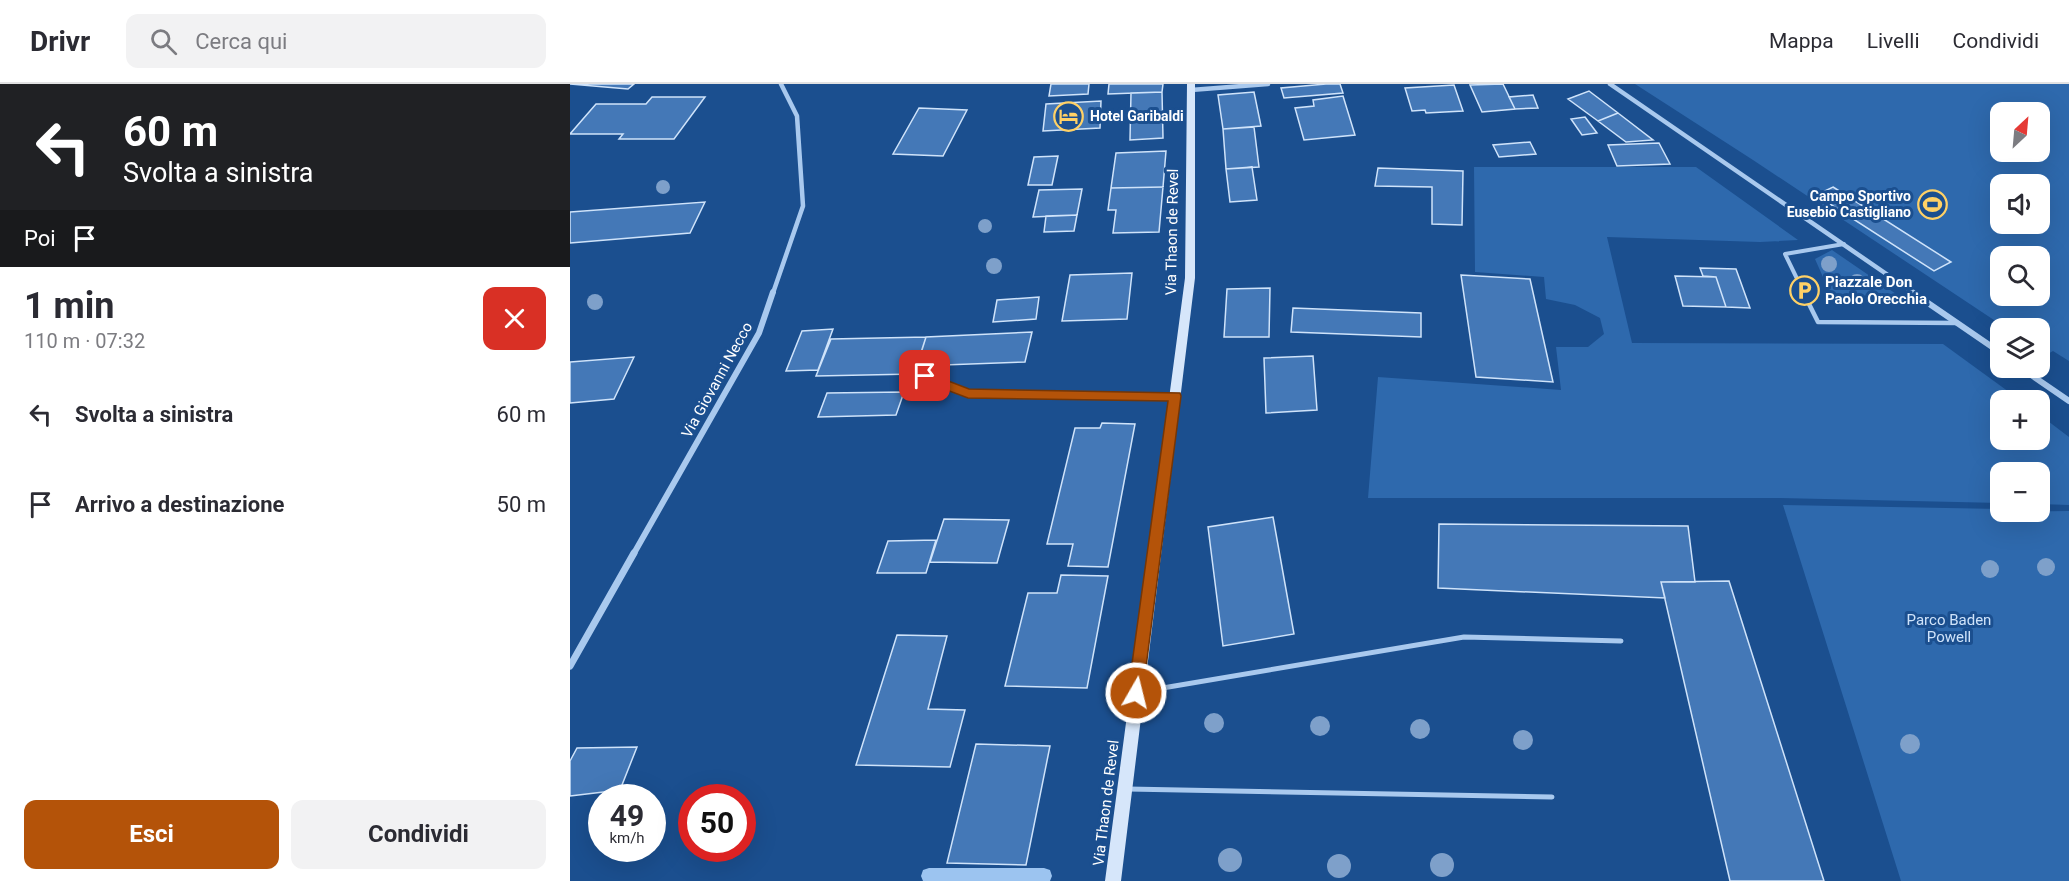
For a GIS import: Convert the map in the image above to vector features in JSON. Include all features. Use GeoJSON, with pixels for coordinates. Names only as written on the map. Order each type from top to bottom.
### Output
{"type":"FeatureCollection","features":[{"type":"Feature","properties":{"kind":"main road","name":"Via Thaon de Revel"},"geometry":{"type":"LineString","coordinates":[[1113,881],[1190,278],[1191,87]]}},
{"type":"Feature","properties":{"kind":"street","name":"Via Giovanni Necco"},"geometry":{"type":"LineString","coordinates":[[570,666],[759,333],[803,206],[797,116],[781,84]]}},
{"type":"Feature","properties":{"kind":"street"},"geometry":{"type":"LineString","coordinates":[[1191,87],[1268,84]]}},
{"type":"Feature","properties":{"kind":"street"},"geometry":{"type":"LineString","coordinates":[[1610,84],[1990,345]]}},
{"type":"Feature","properties":{"kind":"street"},"geometry":{"type":"LineString","coordinates":[[2036,378],[2069,401]]}},
{"type":"Feature","properties":{"kind":"lane"},"geometry":{"type":"LineString","coordinates":[[1845,244],[1785,254],[1818,322],[1958,323]]}},
{"type":"Feature","properties":{"kind":"lane"},"geometry":{"type":"LineString","coordinates":[[925,376],[968,394],[1175,396]]}},
{"type":"Feature","properties":{"kind":"lane"},"geometry":{"type":"LineString","coordinates":[[1136,693],[1464,637],[1621,641]]}},
{"type":"Feature","properties":{"kind":"lane"},"geometry":{"type":"LineString","coordinates":[[1126,788],[1552,797]]}},
{"type":"Feature","properties":{"kind":"green space","name":"Campo Sportivo Eusebio Castigliano"},"geometry":{"type":"Polygon","coordinates":[[[1635,84],[2069,84],[2069,361],[2053,351],[2050,353],[2050,318],[1991,318],[1635,84]]]}},
{"type":"Feature","properties":{"kind":"green space"},"geometry":{"type":"Polygon","coordinates":[[[1474,167],[1696,167],[1798,240],[1760,242],[1607,237],[1632,343],[1943,344],[2006,390],[1990,390],[1990,450],[2050,450],[2050,423],[2069,437],[2069,505],[2050,504],[2050,462],[1990,462],[1990,503],[1780,498],[1368,498],[1378,377],[1561,390],[1556,347],[1588,347],[1604,334],[1600,318],[1575,305],[1546,299],[1544,277],[1475,272],[1474,167]]]}},
{"type":"Feature","properties":{"kind":"green space"},"geometry":{"type":"Polygon","coordinates":[[[1832,250],[1902,298],[1838,297],[1830,293],[1815,259],[1832,250]]]}},
{"type":"Feature","properties":{"kind":"green space","name":"Parco Baden Powell"},"geometry":{"type":"Polygon","coordinates":[[[1783,505],[1990,509],[1990,522],[2050,522],[2050,511],[2069,511],[2069,881],[1901,881],[1783,505]]]}},
{"type":"Feature","properties":{"kind":"building"},"geometry":{"type":"Polygon","coordinates":[[[570,84],[634,84],[628,89],[570,84]]]}},
{"type":"Feature","properties":{"kind":"building"},"geometry":{"type":"Polygon","coordinates":[[[1051,84],[1089,84],[1088,94],[1049,96],[1051,84]]]}},
{"type":"Feature","properties":{"kind":"building"},"geometry":{"type":"Polygon","coordinates":[[[1109,84],[1163,84],[1162,92],[1108,94],[1109,84]]]}},
{"type":"Feature","properties":{"kind":"building"},"geometry":{"type":"Polygon","coordinates":[[[1340,84],[1343,93],[1284,98],[1281,88],[1340,84]]]}},
{"type":"Feature","properties":{"kind":"building"},"geometry":{"type":"Polygon","coordinates":[[[1503,84],[1515,109],[1482,112],[1470,85],[1503,84]]]}},
{"type":"Feature","properties":{"kind":"building"},"geometry":{"type":"Polygon","coordinates":[[[1454,85],[1463,111],[1426,113],[1425,110],[1412,111],[1405,88],[1454,85]]]}},
{"type":"Feature","properties":{"kind":"building"},"geometry":{"type":"Polygon","coordinates":[[[1589,91],[1618,113],[1598,121],[1568,99],[1589,91]]]}},
{"type":"Feature","properties":{"kind":"building"},"geometry":{"type":"Polygon","coordinates":[[[1162,92],[1163,138],[1130,140],[1131,93],[1162,92]]]}},
{"type":"Feature","properties":{"kind":"building"},"geometry":{"type":"Polygon","coordinates":[[[1254,92],[1261,126],[1223,129],[1218,95],[1254,92]]]}},
{"type":"Feature","properties":{"kind":"building"},"geometry":{"type":"Polygon","coordinates":[[[1533,95],[1538,108],[1515,109],[1509,97],[1533,95]]]}},
{"type":"Feature","properties":{"kind":"building"},"geometry":{"type":"Polygon","coordinates":[[[1343,96],[1355,135],[1304,140],[1295,108],[1314,106],[1313,100],[1343,96]]]}},
{"type":"Feature","properties":{"kind":"building"},"geometry":{"type":"Polygon","coordinates":[[[652,97],[705,97],[674,139],[619,139],[623,134],[570,134],[596,104],[646,104],[652,97]]]}},
{"type":"Feature","properties":{"kind":"building"},"geometry":{"type":"Polygon","coordinates":[[[1101,101],[1100,128],[1043,131],[1046,104],[1101,101]]]}},
{"type":"Feature","properties":{"kind":"building"},"geometry":{"type":"Polygon","coordinates":[[[919,108],[967,110],[943,156],[893,154],[919,108]]]}},
{"type":"Feature","properties":{"kind":"building"},"geometry":{"type":"Polygon","coordinates":[[[1618,113],[1653,140],[1626,142],[1598,121],[1618,113]]]}},
{"type":"Feature","properties":{"kind":"building"},"geometry":{"type":"Polygon","coordinates":[[[1585,117],[1597,133],[1582,135],[1571,119],[1585,117]]]}},
{"type":"Feature","properties":{"kind":"building"},"geometry":{"type":"Polygon","coordinates":[[[1254,127],[1259,167],[1226,169],[1223,129],[1254,127]]]}},
{"type":"Feature","properties":{"kind":"building"},"geometry":{"type":"Polygon","coordinates":[[[1530,142],[1536,154],[1499,157],[1493,145],[1530,142]]]}},
{"type":"Feature","properties":{"kind":"building"},"geometry":{"type":"Polygon","coordinates":[[[1659,143],[1670,164],[1617,166],[1608,145],[1659,143]]]}},
{"type":"Feature","properties":{"kind":"building"},"geometry":{"type":"Polygon","coordinates":[[[1166,151],[1163,187],[1111,188],[1116,153],[1166,151]]]}},
{"type":"Feature","properties":{"kind":"building"},"geometry":{"type":"Polygon","coordinates":[[[1058,156],[1052,185],[1028,185],[1034,157],[1058,156]]]}},
{"type":"Feature","properties":{"kind":"building"},"geometry":{"type":"Polygon","coordinates":[[[1252,167],[1257,200],[1230,202],[1226,169],[1252,167]]]}},
{"type":"Feature","properties":{"kind":"building"},"geometry":{"type":"Polygon","coordinates":[[[1378,168],[1463,171],[1462,225],[1432,224],[1432,187],[1375,186],[1378,168]]]}},
{"type":"Feature","properties":{"kind":"building"},"geometry":{"type":"Polygon","coordinates":[[[1163,187],[1159,232],[1113,233],[1116,210],[1108,210],[1111,188],[1163,187]]]}},
{"type":"Feature","properties":{"kind":"building"},"geometry":{"type":"Polygon","coordinates":[[[1833,187],[1951,262],[1934,271],[1816,195],[1833,187]]]}},
{"type":"Feature","properties":{"kind":"building"},"geometry":{"type":"Polygon","coordinates":[[[1082,189],[1077,215],[1033,217],[1039,190],[1082,189]]]}},
{"type":"Feature","properties":{"kind":"building"},"geometry":{"type":"Polygon","coordinates":[[[705,202],[690,233],[570,243],[570,212],[705,202]]]}},
{"type":"Feature","properties":{"kind":"building"},"geometry":{"type":"Polygon","coordinates":[[[1077,215],[1074,231],[1044,232],[1046,216],[1077,215]]]}},
{"type":"Feature","properties":{"kind":"building"},"geometry":{"type":"Polygon","coordinates":[[[1700,268],[1736,269],[1750,308],[1726,307],[1716,277],[1703,276],[1700,268]]]}},
{"type":"Feature","properties":{"kind":"building"},"geometry":{"type":"Polygon","coordinates":[[[1132,273],[1127,319],[1062,321],[1070,275],[1132,273]]]}},
{"type":"Feature","properties":{"kind":"building"},"geometry":{"type":"Polygon","coordinates":[[[1461,275],[1530,279],[1553,382],[1476,377],[1461,275]]]}},
{"type":"Feature","properties":{"kind":"building"},"geometry":{"type":"Polygon","coordinates":[[[1675,276],[1716,277],[1726,307],[1683,306],[1675,276]]]}},
{"type":"Feature","properties":{"kind":"building"},"geometry":{"type":"Polygon","coordinates":[[[1270,288],[1269,337],[1224,337],[1227,289],[1270,288]]]}},
{"type":"Feature","properties":{"kind":"building"},"geometry":{"type":"Polygon","coordinates":[[[1039,297],[1036,319],[993,322],[997,300],[1039,297]]]}},
{"type":"Feature","properties":{"kind":"building"},"geometry":{"type":"Polygon","coordinates":[[[1293,308],[1421,313],[1421,337],[1291,332],[1293,308]]]}},
{"type":"Feature","properties":{"kind":"building"},"geometry":{"type":"Polygon","coordinates":[[[833,329],[818,370],[786,371],[802,331],[833,329]]]}},
{"type":"Feature","properties":{"kind":"building"},"geometry":{"type":"Polygon","coordinates":[[[1032,332],[1025,362],[917,366],[926,337],[1032,332]]]}},
{"type":"Feature","properties":{"kind":"building"},"geometry":{"type":"Polygon","coordinates":[[[926,337],[914,374],[816,376],[831,339],[926,337]]]}},
{"type":"Feature","properties":{"kind":"building"},"geometry":{"type":"Polygon","coordinates":[[[1313,356],[1317,410],[1266,413],[1264,358],[1313,356]]]}},
{"type":"Feature","properties":{"kind":"building"},"geometry":{"type":"Polygon","coordinates":[[[634,357],[614,399],[570,403],[570,362],[634,357]]]}},
{"type":"Feature","properties":{"kind":"building"},"geometry":{"type":"Polygon","coordinates":[[[904,392],[896,415],[818,417],[827,393],[904,392]]]}},
{"type":"Feature","properties":{"kind":"building"},"geometry":{"type":"Polygon","coordinates":[[[1102,423],[1135,424],[1108,567],[1068,566],[1073,544],[1047,544],[1075,428],[1100,428],[1102,423]]]}},
{"type":"Feature","properties":{"kind":"building"},"geometry":{"type":"Polygon","coordinates":[[[1273,517],[1294,634],[1223,646],[1208,527],[1273,517]]]}},
{"type":"Feature","properties":{"kind":"building"},"geometry":{"type":"Polygon","coordinates":[[[944,519],[1009,520],[997,563],[930,562],[944,519]]]}},
{"type":"Feature","properties":{"kind":"building"},"geometry":{"type":"Polygon","coordinates":[[[1439,524],[1688,526],[1695,582],[1661,582],[1665,598],[1438,588],[1439,524]]]}},
{"type":"Feature","properties":{"kind":"building"},"geometry":{"type":"Polygon","coordinates":[[[936,540],[926,573],[877,573],[888,541],[936,540]]]}},
{"type":"Feature","properties":{"kind":"building"},"geometry":{"type":"Polygon","coordinates":[[[1061,575],[1108,576],[1087,688],[1005,686],[1028,593],[1057,593],[1061,575]]]}},
{"type":"Feature","properties":{"kind":"building"},"geometry":{"type":"Polygon","coordinates":[[[1729,581],[1824,881],[1730,881],[1661,582],[1729,581]]]}},
{"type":"Feature","properties":{"kind":"building"},"geometry":{"type":"Polygon","coordinates":[[[897,635],[947,636],[928,709],[965,710],[950,767],[856,765],[897,635]]]}},
{"type":"Feature","properties":{"kind":"building"},"geometry":{"type":"Polygon","coordinates":[[[976,744],[1050,746],[1026,865],[947,863],[976,744]]]}},
{"type":"Feature","properties":{"kind":"building"},"geometry":{"type":"Polygon","coordinates":[[[637,747],[622,784],[588,784],[588,794],[570,796],[570,761],[577,748],[637,747]]]}},
{"type":"Feature","properties":{"kind":"waterway"},"geometry":{"type":"LineString","coordinates":[[929,876],[1044,876]]}},
{"type":"Feature","properties":{"kind":"place","name":"Hotel Garibaldi"},"geometry":{"type":"Point","coordinates":[1069,116]}},
{"type":"Feature","properties":{"kind":"place","name":"Campo Sportivo Eusebio Castigliano"},"geometry":{"type":"Point","coordinates":[1932,204]}},
{"type":"Feature","properties":{"kind":"place","name":"Piazzale Don Paolo Orecchia"},"geometry":{"type":"Point","coordinates":[1804,291]}},
{"type":"Feature","properties":{"kind":"route"},"geometry":{"type":"LineString","coordinates":[[925,376],[968,394],[1175,396],[1136,693]]}}]}
